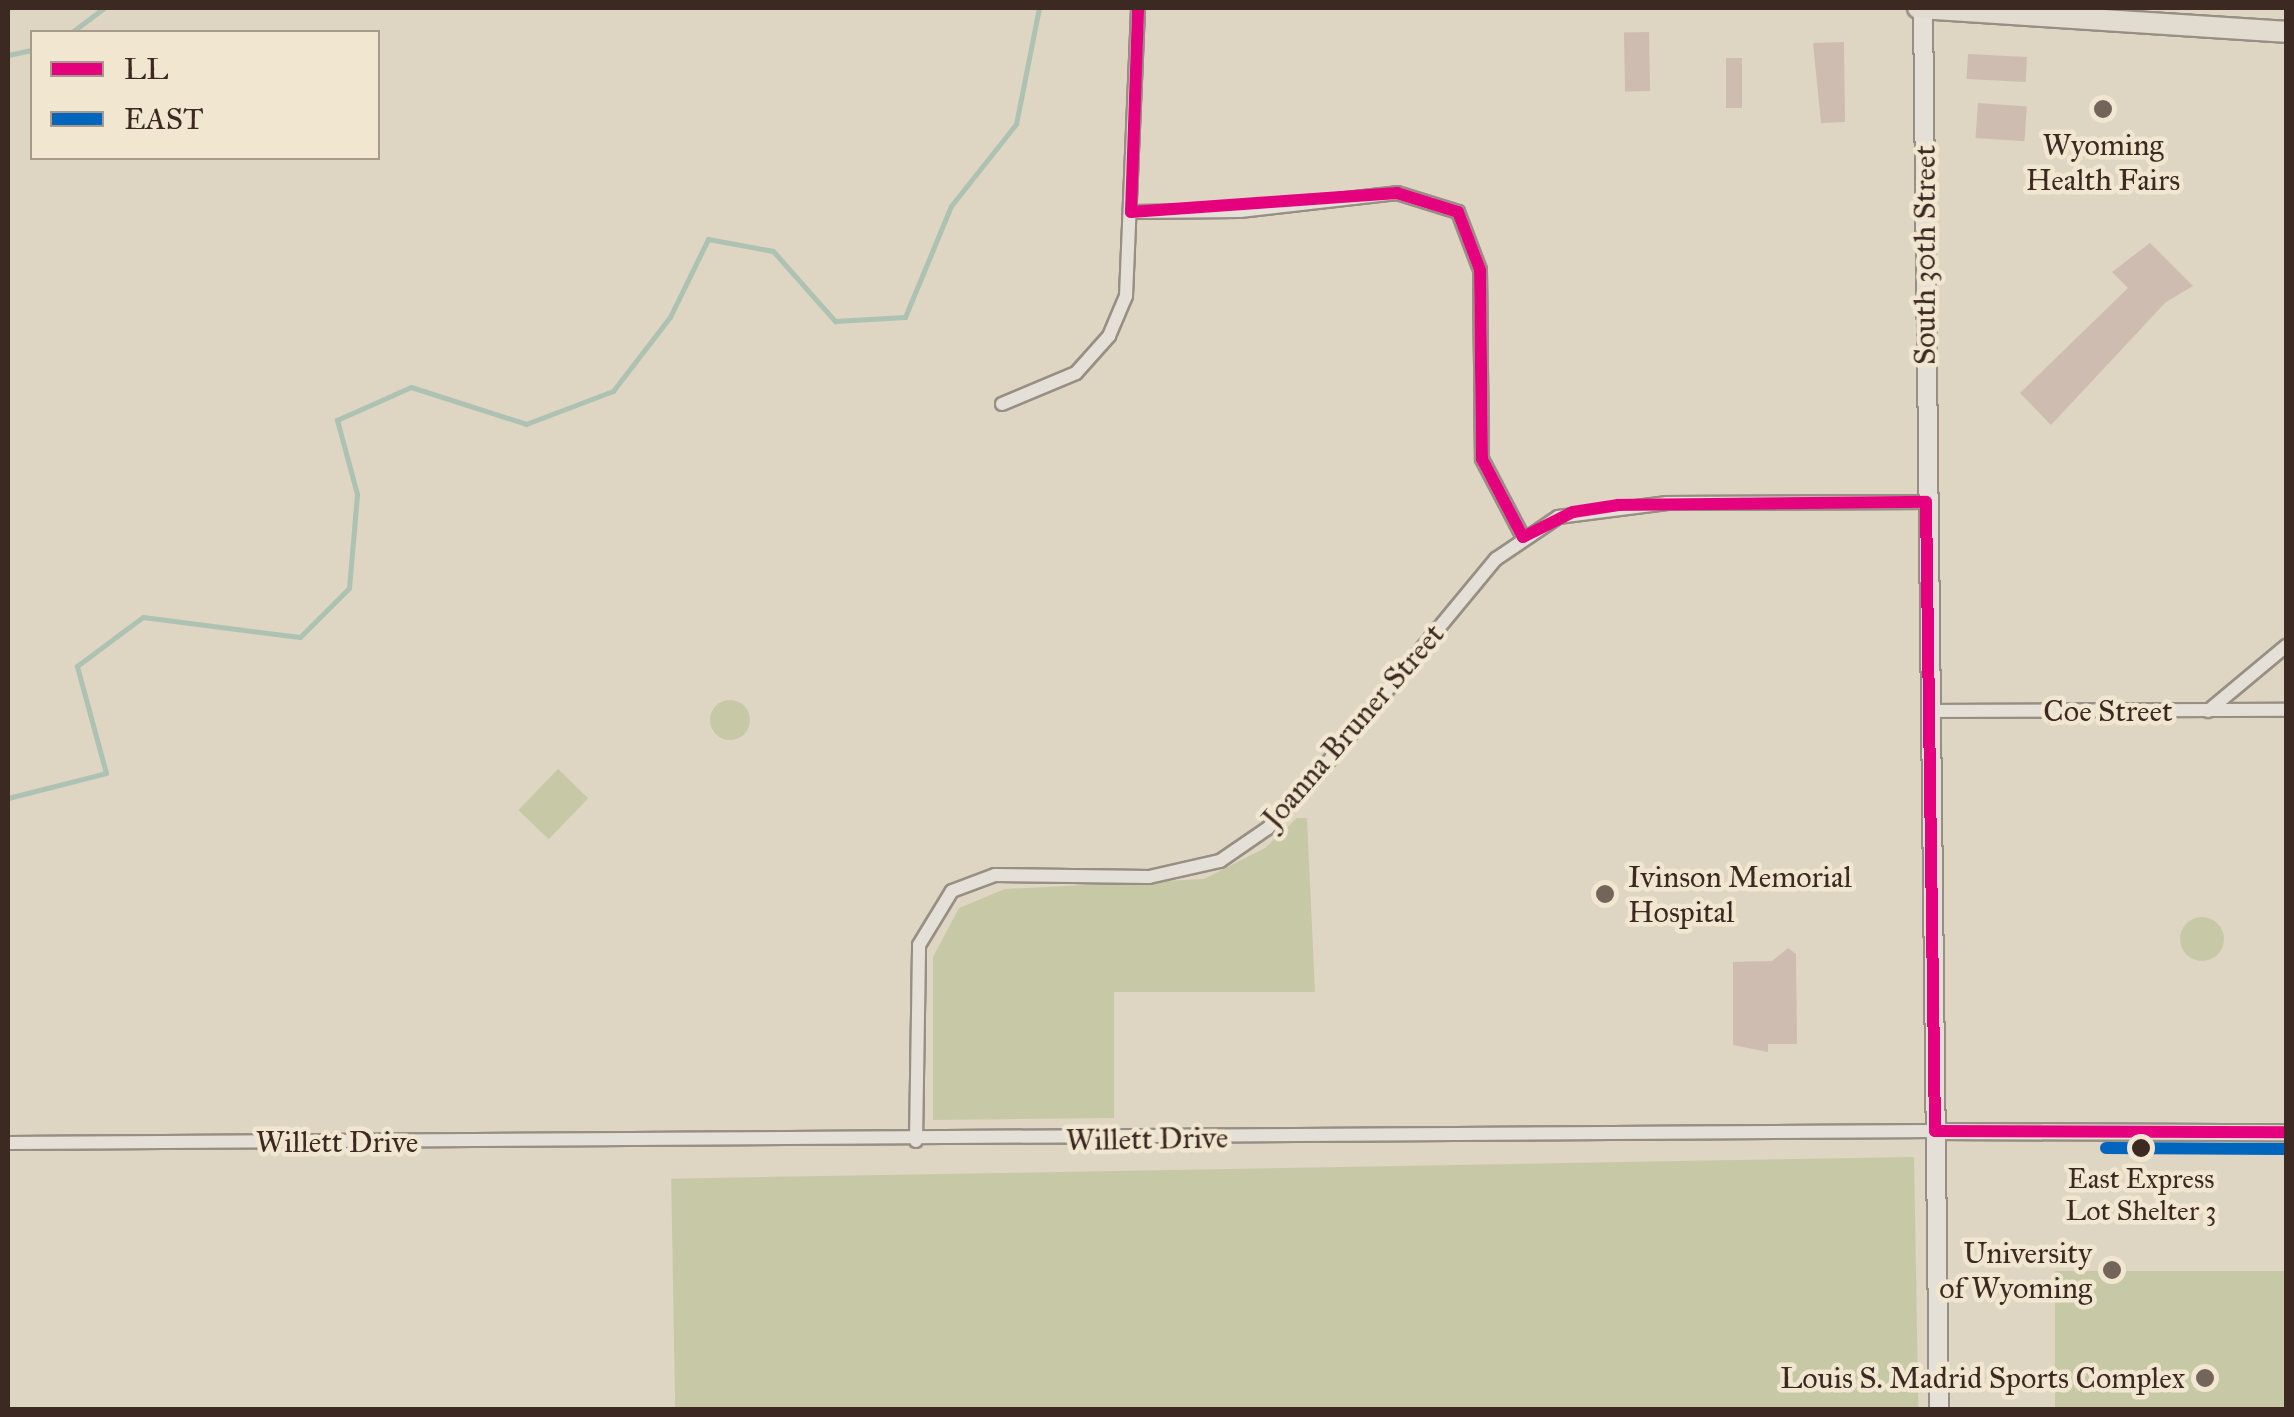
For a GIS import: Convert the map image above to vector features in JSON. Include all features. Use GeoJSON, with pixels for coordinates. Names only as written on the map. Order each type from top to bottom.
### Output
{"type":"FeatureCollection","features":[{"type":"Feature","properties":{"kind":"main road"},"geometry":{"type":"LineString","coordinates":[[1921,8],[2286,32]]}},
{"type":"Feature","properties":{"kind":"main road","name":"South 30th Street"},"geometry":{"type":"LineString","coordinates":[[1921,8],[1939,1410]]}},
{"type":"Feature","properties":{"kind":"street"},"geometry":{"type":"LineString","coordinates":[[1002,404],[1058,384],[1109,336],[1126,296],[1138,8]]}},
{"type":"Feature","properties":{"kind":"street"},"geometry":{"type":"LineString","coordinates":[[1131,212],[1240,212],[1397,193],[1458,212],[1480,270],[1482,459],[1523,536]]}},
{"type":"Feature","properties":{"kind":"street","name":"Joanna Bruner Street"},"geometry":{"type":"LineString","coordinates":[[916,1141],[919,945],[952,891],[995,874],[1150,877],[1220,861],[1268,828],[1523,536],[1573,512],[1618,505],[1926,502]]}},
{"type":"Feature","properties":{"kind":"street"},"geometry":{"type":"LineString","coordinates":[[2208,711],[2286,646]]}},
{"type":"Feature","properties":{"kind":"street","name":"Coe Street"},"geometry":{"type":"LineString","coordinates":[[1929,711],[2286,710]]}},
{"type":"Feature","properties":{"kind":"street","name":"Willett Drive"},"geometry":{"type":"LineString","coordinates":[[8,1143],[2286,1132]]}},
{"type":"Feature","properties":{"kind":"green space"},"geometry":{"type":"Polygon","coordinates":[[[730,700],[744,706],[750,720],[744,734],[730,740],[716,734],[710,720],[716,706],[730,700]]]}},
{"type":"Feature","properties":{"kind":"green space"},"geometry":{"type":"Polygon","coordinates":[[[558,769],[588,798],[549,839],[518,810],[558,769]]]}},
{"type":"Feature","properties":{"kind":"green space"},"geometry":{"type":"Polygon","coordinates":[[[1297,818],[1307,818],[1315,992],[1114,992],[1114,1118],[933,1120],[933,957],[959,908],[1005,889],[1204,879],[1265,848],[1297,818]]]}},
{"type":"Feature","properties":{"kind":"green space"},"geometry":{"type":"Polygon","coordinates":[[[2202,917],[2218,923],[2224,939],[2218,955],[2202,961],[2186,955],[2180,939],[2186,923],[2202,917]]]}},
{"type":"Feature","properties":{"kind":"green space"},"geometry":{"type":"Polygon","coordinates":[[[1914,1157],[1918,1409],[675,1410],[671,1179],[1914,1157]]]}},
{"type":"Feature","properties":{"kind":"green space"},"geometry":{"type":"Polygon","coordinates":[[[2055,1271],[2286,1271],[2286,1409],[2055,1409],[2055,1271]]]}},
{"type":"Feature","properties":{"kind":"building"},"geometry":{"type":"Polygon","coordinates":[[[1624,32],[1649,32],[1650,91],[1625,91],[1624,32]]]}},
{"type":"Feature","properties":{"kind":"building"},"geometry":{"type":"Polygon","coordinates":[[[1844,42],[1845,122],[1821,123],[1813,43],[1844,42]]]}},
{"type":"Feature","properties":{"kind":"building"},"geometry":{"type":"Polygon","coordinates":[[[1968,54],[2027,57],[2026,82],[1967,79],[1968,54]]]}},
{"type":"Feature","properties":{"kind":"building"},"geometry":{"type":"Polygon","coordinates":[[[1726,58],[1742,58],[1742,108],[1726,108],[1726,58]]]}},
{"type":"Feature","properties":{"kind":"building"},"geometry":{"type":"Polygon","coordinates":[[[1978,103],[2027,106],[2024,141],[1976,138],[1978,103]]]}},
{"type":"Feature","properties":{"kind":"building"},"geometry":{"type":"Polygon","coordinates":[[[2150,243],[2193,286],[2166,302],[2051,425],[2020,393],[2128,288],[2112,272],[2150,243]]]}},
{"type":"Feature","properties":{"kind":"building"},"geometry":{"type":"Polygon","coordinates":[[[1788,948],[1796,954],[1797,1044],[1768,1044],[1768,1052],[1733,1045],[1733,962],[1772,961],[1788,948]]]}},
{"type":"Feature","properties":{"kind":"waterway"},"geometry":{"type":"LineString","coordinates":[[75,30],[104,8]]}},
{"type":"Feature","properties":{"kind":"waterway"},"geometry":{"type":"LineString","coordinates":[[8,798],[106,773],[77,666],[143,617],[300,637],[349,588],[357,494],[337,420],[411,387],[526,424],[613,391],[670,317],[708,239],[773,251],[835,321],[905,317],[951,206],[1016,124],[1039,8]]}},
{"type":"Feature","properties":{"kind":"waterway"},"geometry":{"type":"LineString","coordinates":[[8,55],[30,50]]}},
{"type":"Feature","properties":{"kind":"transit line","name":"LL"},"geometry":{"type":"LineString","coordinates":[[1131,212],[1138,8]]}},
{"type":"Feature","properties":{"kind":"transit line","name":"LL"},"geometry":{"type":"LineString","coordinates":[[1131,212],[1397,193],[1458,212],[1480,270],[1482,459],[1523,537]]}},
{"type":"Feature","properties":{"kind":"transit line","name":"LL"},"geometry":{"type":"LineString","coordinates":[[1926,502],[1935,1131]]}},
{"type":"Feature","properties":{"kind":"transit line","name":"LL"},"geometry":{"type":"LineString","coordinates":[[1523,537],[1573,512],[1618,505],[1926,502]]}},
{"type":"Feature","properties":{"kind":"transit line","name":"LL"},"geometry":{"type":"LineString","coordinates":[[1935,1131],[2286,1132]]}},
{"type":"Feature","properties":{"kind":"transit line","name":"EAST"},"geometry":{"type":"LineString","coordinates":[[2106,1148],[2286,1149]]}},
{"type":"Feature","properties":{"kind":"place","name":"Wyoming Health Fairs"},"geometry":{"type":"Point","coordinates":[2103,109]}},
{"type":"Feature","properties":{"kind":"place","name":"Ivinson Memorial Hospital"},"geometry":{"type":"Point","coordinates":[1605,894]}},
{"type":"Feature","properties":{"kind":"place","name":"East Express Lot Shelter 3"},"geometry":{"type":"Point","coordinates":[2141,1148]}},
{"type":"Feature","properties":{"kind":"place","name":"University of Wyoming"},"geometry":{"type":"Point","coordinates":[2112,1270]}},
{"type":"Feature","properties":{"kind":"place","name":"Louis S. Madrid Sports Complex"},"geometry":{"type":"Point","coordinates":[2205,1378]}}]}
